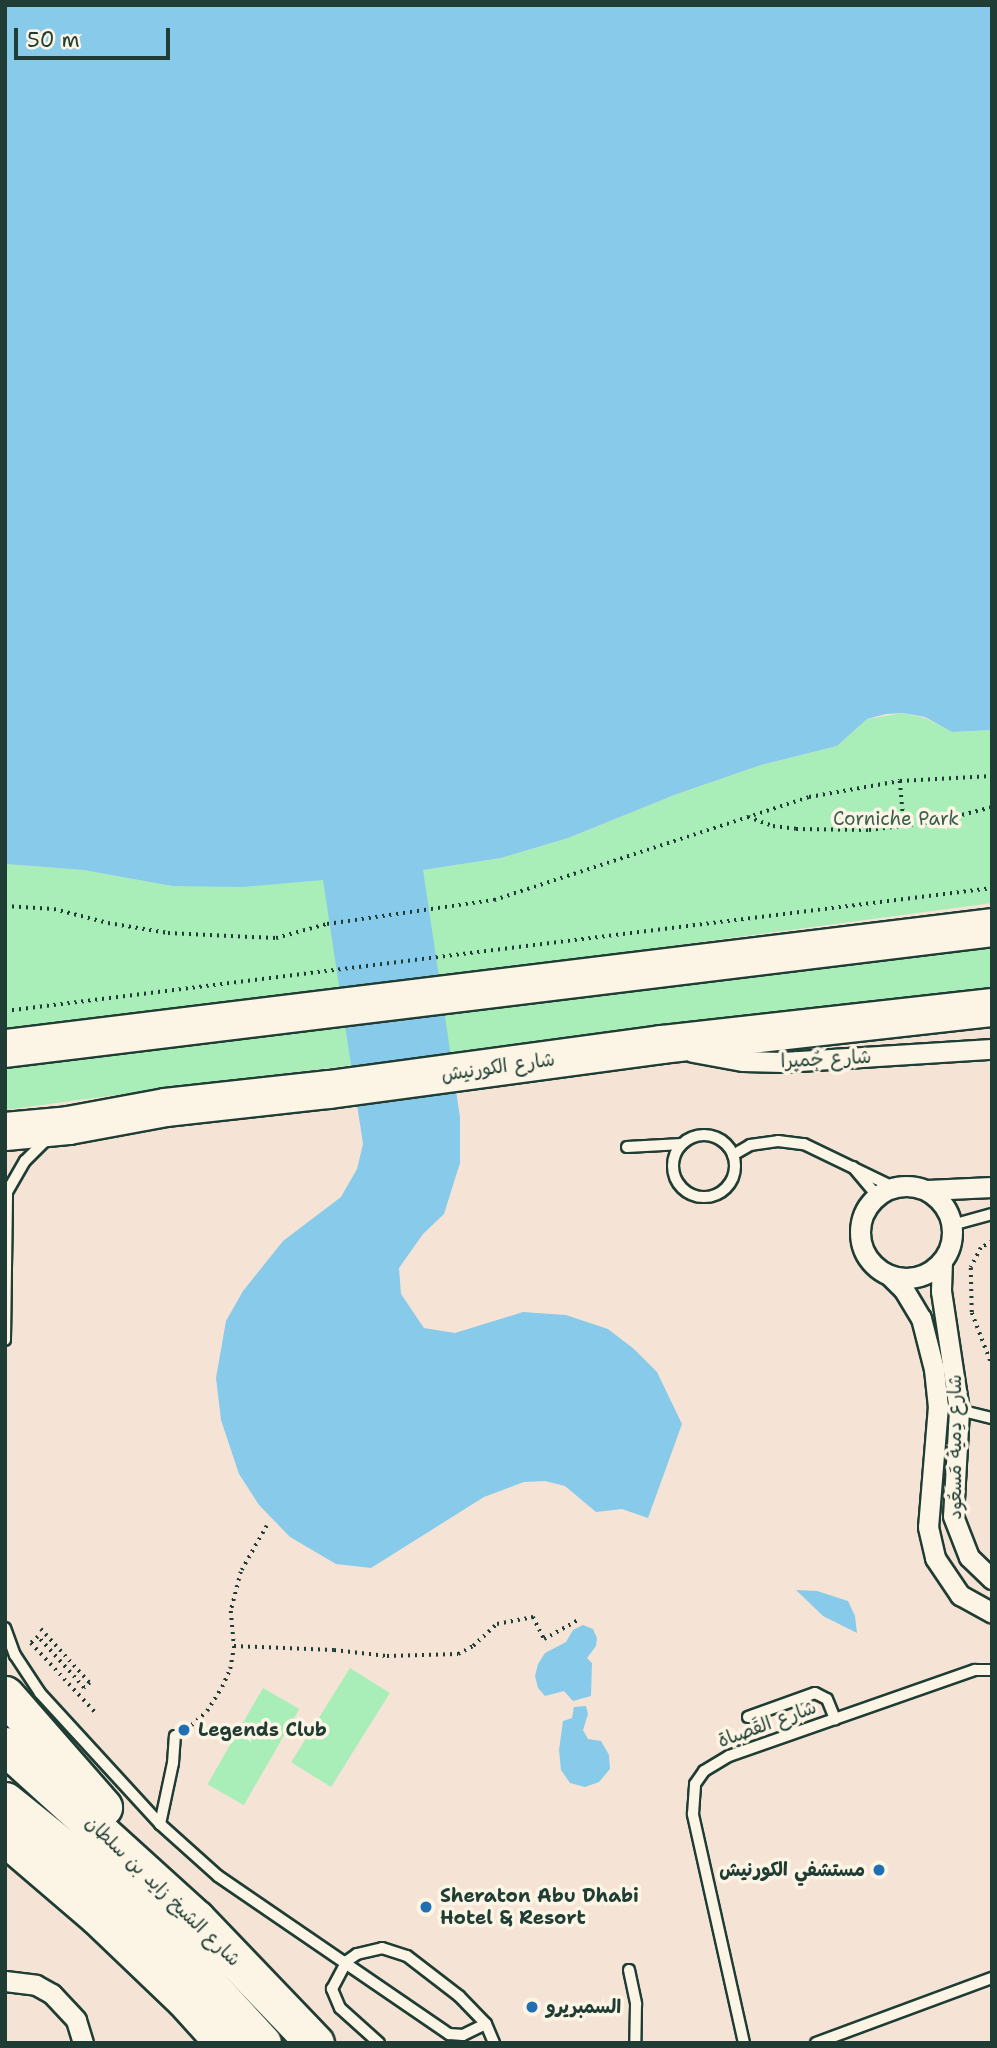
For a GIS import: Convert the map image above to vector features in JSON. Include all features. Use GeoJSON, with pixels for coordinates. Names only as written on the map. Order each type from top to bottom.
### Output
{"type":"FeatureCollection","features":[{"type":"Feature","properties":{"kind":"highway"},"geometry":{"type":"LineString","coordinates":[[5,1048],[992,927]]}},
{"type":"Feature","properties":{"kind":"highway","name":"شارع الكورنيش"},"geometry":{"type":"LineString","coordinates":[[5,1131],[68,1125],[165,1107],[329,1089],[661,1044],[992,1007]]}},
{"type":"Feature","properties":{"kind":"highway"},"geometry":{"type":"LineString","coordinates":[[5,1695],[196,1919]]}},
{"type":"Feature","properties":{"kind":"highway","name":"شارع الشيخ زايد بن سلطان"},"geometry":{"type":"LineString","coordinates":[[5,1746],[196,1919],[315,2043]]}},
{"type":"Feature","properties":{"kind":"highway"},"geometry":{"type":"LineString","coordinates":[[5,1801],[82,1863],[173,1947],[262,2043]]}},
{"type":"Feature","properties":{"kind":"main road"},"geometry":{"type":"LineString","coordinates":[[5,1840],[96,1918],[183,2001],[221,2043]]}},
{"type":"Feature","properties":{"kind":"street","name":"شارع جُميرا"},"geometry":{"type":"LineString","coordinates":[[661,1044],[743,1061],[783,1062],[992,1049]]}},
{"type":"Feature","properties":{"kind":"street"},"geometry":{"type":"LineString","coordinates":[[927,1190],[941,1201],[952,1226],[950,1248],[942,1261],[918,1277],[889,1275],[868,1259],[861,1243],[862,1217],[885,1191],[907,1185],[927,1190],[960,1191],[992,1186]]}},
{"type":"Feature","properties":{"kind":"street","name":"شارع دِمية مَسعُود"},"geometry":{"type":"LineString","coordinates":[[942,1261],[941,1291],[955,1368],[959,1410],[953,1516],[969,1557],[992,1579]]}},
{"type":"Feature","properties":{"kind":"street","name":"شارع دِمية مَسعُود"},"geometry":{"type":"LineString","coordinates":[[889,1275],[904,1290],[921,1318],[934,1369],[938,1406],[928,1527],[932,1550],[942,1573],[960,1595],[992,1613]]}},
{"type":"Feature","properties":{"kind":"street"},"geometry":{"type":"LineString","coordinates":[[5,1981],[36,1985],[52,1994],[76,2020],[83,2043]]}},
{"type":"Feature","properties":{"kind":"lane"},"geometry":{"type":"LineString","coordinates":[[5,1340],[6,1190],[37,1148],[68,1125]]}},
{"type":"Feature","properties":{"kind":"lane"},"geometry":{"type":"LineString","coordinates":[[627,1147],[682,1144],[696,1136],[708,1136],[725,1144],[733,1154],[734,1174],[728,1185],[712,1196],[699,1196],[682,1188],[675,1177],[674,1157],[682,1144]]}},
{"type":"Feature","properties":{"kind":"lane"},"geometry":{"type":"LineString","coordinates":[[733,1154],[750,1145],[778,1141],[804,1144],[851,1164],[885,1191]]}},
{"type":"Feature","properties":{"kind":"lane"},"geometry":{"type":"LineString","coordinates":[[851,1164],[885,1191]]}},
{"type":"Feature","properties":{"kind":"lane"},"geometry":{"type":"LineString","coordinates":[[952,1226],[992,1214]]}},
{"type":"Feature","properties":{"kind":"lane"},"geometry":{"type":"LineString","coordinates":[[959,1410],[992,1418]]}},
{"type":"Feature","properties":{"kind":"lane"},"geometry":{"type":"LineString","coordinates":[[5,1628],[26,1675],[160,1824],[229,1884],[347,1961],[449,2034],[463,2035],[486,2024]]}},
{"type":"Feature","properties":{"kind":"lane","name":"شارع القَصباة"},"geometry":{"type":"LineString","coordinates":[[744,2043],[693,1814],[695,1784],[717,1761],[975,1670],[992,1670]]}},
{"type":"Feature","properties":{"kind":"lane"},"geometry":{"type":"LineString","coordinates":[[748,1717],[815,1693],[827,1699],[835,1719]]}},
{"type":"Feature","properties":{"kind":"lane"},"geometry":{"type":"LineString","coordinates":[[160,1824],[173,1763],[175,1736]]}},
{"type":"Feature","properties":{"kind":"lane"},"geometry":{"type":"LineString","coordinates":[[379,2043],[340,2008],[332,1989],[347,1961],[369,1950],[395,1951],[459,1996],[486,2024],[494,2043]]}},
{"type":"Feature","properties":{"kind":"lane"},"geometry":{"type":"LineString","coordinates":[[629,1970],[636,2004],[635,2043]]}},
{"type":"Feature","properties":{"kind":"lane"},"geometry":{"type":"LineString","coordinates":[[816,2043],[992,1978]]}},
{"type":"Feature","properties":{"kind":"path"},"geometry":{"type":"LineString","coordinates":[[5,906],[54,909],[108,923],[168,933],[276,938],[327,924],[494,901],[809,797],[900,781],[992,776]]}},
{"type":"Feature","properties":{"kind":"path"},"geometry":{"type":"LineString","coordinates":[[900,781],[904,826]]}},
{"type":"Feature","properties":{"kind":"path"},"geometry":{"type":"LineString","coordinates":[[746,816],[773,826],[796,829],[869,830],[904,826],[992,807]]}},
{"type":"Feature","properties":{"kind":"path"},"geometry":{"type":"LineString","coordinates":[[5,1011],[992,888]]}},
{"type":"Feature","properties":{"kind":"path"},"geometry":{"type":"LineString","coordinates":[[992,1242],[981,1248],[971,1268],[972,1313],[992,1365]]}},
{"type":"Feature","properties":{"kind":"path"},"geometry":{"type":"LineString","coordinates":[[175,1736],[183,1734],[207,1711],[230,1669],[234,1646],[231,1611],[241,1572],[267,1526]]}},
{"type":"Feature","properties":{"kind":"path"},"geometry":{"type":"LineString","coordinates":[[234,1646],[334,1650],[387,1656],[458,1654],[473,1646],[497,1624],[533,1617],[544,1639],[580,1619]]}},
{"type":"Feature","properties":{"kind":"path"},"geometry":{"type":"LineString","coordinates":[[41,1629],[90,1683],[84,1688],[38,1637],[31,1643],[95,1713]]}},
{"type":"Feature","properties":{"kind":"green space","name":"Corniche Park"},"geometry":{"type":"Polygon","coordinates":[[[903,713],[925,718],[952,732],[992,730],[992,903],[5,1035],[5,864],[83,870],[172,886],[423,870],[501,858],[568,838],[677,794],[761,765],[837,746],[867,719],[903,713]]]}},
{"type":"Feature","properties":{"kind":"green space"},"geometry":{"type":"Polygon","coordinates":[[[992,941],[992,989],[204,1083],[5,1110],[5,1064],[992,941]]]}},
{"type":"Feature","properties":{"kind":"green space"},"geometry":{"type":"Polygon","coordinates":[[[350,1668],[390,1693],[331,1787],[291,1762],[350,1668]]]}},
{"type":"Feature","properties":{"kind":"green space"},"geometry":{"type":"Polygon","coordinates":[[[263,1688],[299,1709],[244,1805],[208,1784],[263,1688]]]}},
{"type":"Feature","properties":{"kind":"water"},"geometry":{"type":"Polygon","coordinates":[[[5,5],[992,5],[992,730],[952,732],[925,717],[903,713],[886,714],[867,719],[837,746],[761,765],[677,794],[568,838],[501,858],[423,870],[460,1117],[460,1163],[444,1214],[423,1234],[399,1268],[401,1294],[424,1328],[455,1333],[523,1312],[566,1315],[608,1329],[634,1349],[657,1372],[682,1424],[648,1518],[622,1509],[596,1512],[565,1486],[545,1481],[524,1482],[484,1497],[371,1568],[336,1564],[290,1537],[259,1505],[239,1474],[221,1420],[216,1378],[226,1321],[243,1291],[283,1241],[341,1197],[357,1169],[363,1144],[323,880],[243,887],[172,886],[83,870],[5,864],[5,5]]]}},
{"type":"Feature","properties":{"kind":"water"},"geometry":{"type":"Polygon","coordinates":[[[796,1590],[817,1591],[848,1601],[855,1616],[857,1633],[823,1616],[796,1590]]]}},
{"type":"Feature","properties":{"kind":"water"},"geometry":{"type":"Polygon","coordinates":[[[583,1625],[593,1629],[597,1638],[596,1646],[587,1658],[592,1663],[591,1696],[573,1701],[564,1691],[545,1696],[538,1688],[535,1676],[538,1664],[545,1653],[566,1642],[573,1630],[583,1625]]]}},
{"type":"Feature","properties":{"kind":"water"},"geometry":{"type":"Polygon","coordinates":[[[586,1706],[588,1714],[583,1730],[588,1739],[601,1741],[609,1755],[610,1769],[599,1782],[585,1787],[570,1783],[561,1770],[559,1750],[563,1721],[572,1718],[574,1707],[586,1706]]]}},
{"type":"Feature","properties":{"kind":"place","name":"Legends Club"},"geometry":{"type":"Point","coordinates":[184,1730]}},
{"type":"Feature","properties":{"kind":"place","name":"مستشفي الكورنيش"},"geometry":{"type":"Point","coordinates":[879,1870]}},
{"type":"Feature","properties":{"kind":"place","name":"Sheraton Abu Dhabi Hotel & Resort"},"geometry":{"type":"Point","coordinates":[426,1907]}},
{"type":"Feature","properties":{"kind":"place","name":"السمبريرو"},"geometry":{"type":"Point","coordinates":[532,2007]}}]}
